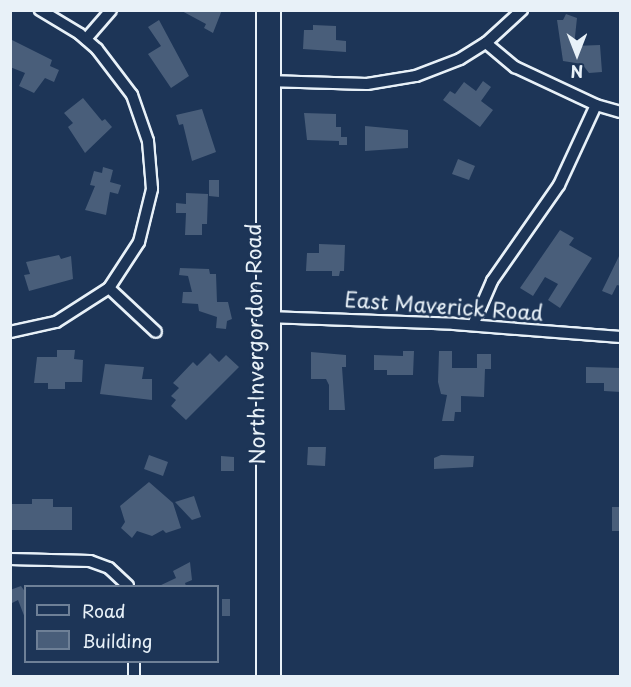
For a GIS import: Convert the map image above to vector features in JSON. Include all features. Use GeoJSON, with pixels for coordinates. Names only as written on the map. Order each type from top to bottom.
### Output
{"type":"FeatureCollection","features":[{"type":"Feature","properties":{"kind":"street"},"geometry":{"type":"LineString","coordinates":[[10,332],[56,322],[109,288],[129,261],[143,230],[152,189],[148,141],[132,95],[119,75],[86,39],[40,10]]}},
{"type":"Feature","properties":{"kind":"street"},"geometry":{"type":"LineString","coordinates":[[86,39],[111,10]]}},
{"type":"Feature","properties":{"kind":"street","name":"North Invergordon Road"},"geometry":{"type":"LineString","coordinates":[[263,10],[268,81],[274,676]]}},
{"type":"Feature","properties":{"kind":"street","name":"North Invergordon Road"},"geometry":{"type":"LineString","coordinates":[[268,81],[274,10]]}},
{"type":"Feature","properties":{"kind":"street"},"geometry":{"type":"LineString","coordinates":[[268,81],[367,84],[402,80],[438,69],[486,43],[522,10]]}},
{"type":"Feature","properties":{"kind":"street"},"geometry":{"type":"LineString","coordinates":[[486,43],[515,67],[596,105],[621,112]]}},
{"type":"Feature","properties":{"kind":"street"},"geometry":{"type":"LineString","coordinates":[[473,325],[492,282],[560,185],[596,105]]}},
{"type":"Feature","properties":{"kind":"street"},"geometry":{"type":"LineString","coordinates":[[109,288],[156,332]]}},
{"type":"Feature","properties":{"kind":"street","name":"North Invergordon Road"},"geometry":{"type":"LineString","coordinates":[[263,676],[269,316]]}},
{"type":"Feature","properties":{"kind":"street","name":"East Maverick Road"},"geometry":{"type":"LineString","coordinates":[[269,316],[473,325],[621,337]]}},
{"type":"Feature","properties":{"kind":"street"},"geometry":{"type":"LineString","coordinates":[[10,559],[90,561],[109,568],[127,585]]}},
{"type":"Feature","properties":{"kind":"building"},"geometry":{"type":"Polygon","coordinates":[[[180,10],[222,10],[213,33],[204,28],[206,24],[180,10]]]}},
{"type":"Feature","properties":{"kind":"building"},"geometry":{"type":"Polygon","coordinates":[[[566,14],[577,18],[574,46],[600,45],[602,72],[589,73],[582,64],[563,61],[557,20],[563,20],[566,14]]]}},
{"type":"Feature","properties":{"kind":"building"},"geometry":{"type":"Polygon","coordinates":[[[159,20],[189,76],[171,88],[148,54],[161,46],[148,27],[159,20]]]}},
{"type":"Feature","properties":{"kind":"building"},"geometry":{"type":"Polygon","coordinates":[[[313,25],[336,26],[336,40],[346,41],[346,52],[303,49],[304,30],[313,30],[313,25]]]}},
{"type":"Feature","properties":{"kind":"building"},"geometry":{"type":"Polygon","coordinates":[[[10,39],[52,60],[50,66],[59,70],[54,82],[45,78],[34,93],[19,86],[25,73],[10,67],[10,39]]]}},
{"type":"Feature","properties":{"kind":"building"},"geometry":{"type":"Polygon","coordinates":[[[483,81],[491,87],[481,101],[493,110],[480,127],[443,100],[450,91],[455,94],[464,82],[476,91],[483,81]]]}},
{"type":"Feature","properties":{"kind":"building"},"geometry":{"type":"Polygon","coordinates":[[[83,98],[102,121],[105,119],[112,127],[85,153],[68,127],[73,123],[64,113],[83,98]]]}},
{"type":"Feature","properties":{"kind":"building"},"geometry":{"type":"Polygon","coordinates":[[[202,109],[216,152],[192,161],[183,124],[179,125],[176,115],[202,109]]]}},
{"type":"Feature","properties":{"kind":"building"},"geometry":{"type":"Polygon","coordinates":[[[304,113],[336,114],[336,127],[341,127],[341,137],[347,137],[347,145],[339,145],[339,141],[307,140],[304,113]]]}},
{"type":"Feature","properties":{"kind":"building"},"geometry":{"type":"Polygon","coordinates":[[[365,126],[408,130],[408,148],[365,151],[365,126]]]}},
{"type":"Feature","properties":{"kind":"building"},"geometry":{"type":"Polygon","coordinates":[[[458,159],[475,166],[469,180],[452,174],[458,159]]]}},
{"type":"Feature","properties":{"kind":"building"},"geometry":{"type":"Polygon","coordinates":[[[103,167],[113,170],[110,182],[121,185],[118,194],[110,192],[106,215],[85,210],[95,186],[90,185],[94,171],[102,173],[103,167]]]}},
{"type":"Feature","properties":{"kind":"building"},"geometry":{"type":"Polygon","coordinates":[[[209,180],[219,180],[219,197],[209,196],[209,180]]]}},
{"type":"Feature","properties":{"kind":"building"},"geometry":{"type":"Polygon","coordinates":[[[186,193],[208,194],[207,224],[202,224],[202,235],[185,235],[186,213],[176,213],[176,203],[186,204],[186,193]]]}},
{"type":"Feature","properties":{"kind":"building"},"geometry":{"type":"Polygon","coordinates":[[[560,230],[574,238],[569,245],[592,258],[560,308],[548,300],[558,284],[545,277],[533,296],[520,288],[560,230]]]}},
{"type":"Feature","properties":{"kind":"building"},"geometry":{"type":"Polygon","coordinates":[[[319,244],[345,245],[344,271],[340,271],[339,276],[332,276],[332,271],[306,271],[307,253],[319,253],[319,244]]]}},
{"type":"Feature","properties":{"kind":"building"},"geometry":{"type":"Polygon","coordinates":[[[621,252],[621,286],[617,285],[612,295],[602,291],[621,252]]]}},
{"type":"Feature","properties":{"kind":"building"},"geometry":{"type":"Polygon","coordinates":[[[59,255],[61,259],[71,256],[73,279],[29,291],[24,275],[30,274],[26,262],[59,255]]]}},
{"type":"Feature","properties":{"kind":"building"},"geometry":{"type":"Polygon","coordinates":[[[180,268],[209,269],[210,274],[216,274],[217,302],[228,302],[232,319],[227,321],[226,329],[216,328],[217,317],[199,311],[198,304],[182,303],[183,292],[192,292],[188,276],[179,275],[180,268]]]}},
{"type":"Feature","properties":{"kind":"building"},"geometry":{"type":"Polygon","coordinates":[[[57,350],[75,350],[74,359],[83,360],[82,382],[65,382],[65,389],[48,389],[48,383],[34,383],[37,357],[57,357],[57,350]]]}},
{"type":"Feature","properties":{"kind":"building"},"geometry":{"type":"Polygon","coordinates":[[[403,351],[414,351],[413,375],[387,375],[387,370],[374,370],[374,355],[403,356],[403,351]]]}},
{"type":"Feature","properties":{"kind":"building"},"geometry":{"type":"Polygon","coordinates":[[[439,351],[452,351],[452,368],[477,368],[477,354],[491,354],[491,369],[485,369],[484,397],[461,396],[461,412],[455,412],[454,421],[442,421],[447,395],[441,394],[438,382],[439,351]]]}},
{"type":"Feature","properties":{"kind":"building"},"geometry":{"type":"Polygon","coordinates":[[[311,352],[346,355],[346,367],[342,367],[345,410],[329,410],[329,385],[326,379],[311,379],[311,352]]]}},
{"type":"Feature","properties":{"kind":"building"},"geometry":{"type":"Polygon","coordinates":[[[210,353],[219,362],[226,355],[239,367],[186,420],[171,406],[176,400],[171,396],[179,388],[173,383],[193,362],[197,366],[210,353]]]}},
{"type":"Feature","properties":{"kind":"building"},"geometry":{"type":"Polygon","coordinates":[[[105,364],[144,367],[142,379],[152,379],[152,400],[100,394],[105,364]]]}},
{"type":"Feature","properties":{"kind":"building"},"geometry":{"type":"Polygon","coordinates":[[[586,367],[621,368],[621,392],[604,391],[604,383],[586,383],[586,367]]]}},
{"type":"Feature","properties":{"kind":"building"},"geometry":{"type":"Polygon","coordinates":[[[308,447],[326,447],[325,466],[307,465],[308,447]]]}},
{"type":"Feature","properties":{"kind":"building"},"geometry":{"type":"Polygon","coordinates":[[[149,455],[168,462],[163,476],[144,469],[149,455]]]}},
{"type":"Feature","properties":{"kind":"building"},"geometry":{"type":"Polygon","coordinates":[[[441,455],[474,456],[473,467],[434,469],[434,458],[441,455]]]}},
{"type":"Feature","properties":{"kind":"building"},"geometry":{"type":"Polygon","coordinates":[[[221,456],[234,457],[234,471],[221,471],[221,456]]]}},
{"type":"Feature","properties":{"kind":"building"},"geometry":{"type":"Polygon","coordinates":[[[149,482],[173,503],[181,528],[166,533],[163,530],[152,536],[137,531],[132,538],[121,528],[125,522],[120,506],[149,482]]]}},
{"type":"Feature","properties":{"kind":"building"},"geometry":{"type":"Polygon","coordinates":[[[194,496],[201,517],[192,520],[175,502],[194,496]]]}},
{"type":"Feature","properties":{"kind":"building"},"geometry":{"type":"Polygon","coordinates":[[[32,499],[53,499],[53,507],[72,507],[72,530],[10,530],[10,504],[32,504],[32,499]]]}},
{"type":"Feature","properties":{"kind":"building"},"geometry":{"type":"Polygon","coordinates":[[[612,507],[621,507],[621,531],[612,531],[612,507]]]}},
{"type":"Feature","properties":{"kind":"building"},"geometry":{"type":"Polygon","coordinates":[[[190,562],[192,580],[185,583],[186,585],[161,585],[176,578],[173,571],[190,562]]]}},
{"type":"Feature","properties":{"kind":"building"},"geometry":{"type":"Polygon","coordinates":[[[21,586],[24,590],[24,615],[18,600],[12,603],[10,590],[21,586]]]}},
{"type":"Feature","properties":{"kind":"building"},"geometry":{"type":"Polygon","coordinates":[[[222,599],[230,599],[230,616],[222,616],[222,599]]]}}]}
